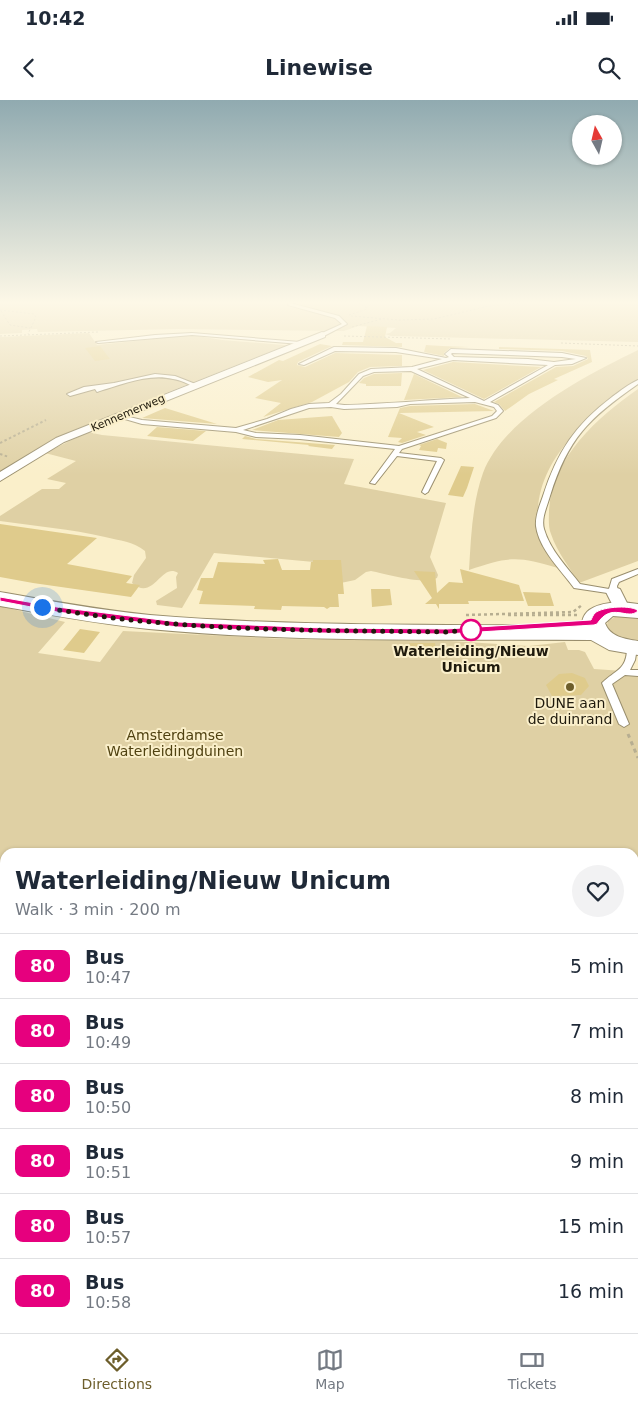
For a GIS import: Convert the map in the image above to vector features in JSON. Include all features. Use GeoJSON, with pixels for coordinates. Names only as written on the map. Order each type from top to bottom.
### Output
{"type":"FeatureCollection","features":[{"type":"Feature","properties":{"kind":"main road"},"geometry":{"type":"LineString","coordinates":[[0,599],[57,610],[178,625],[233,628],[446,632],[589,623],[622,602]]}},
{"type":"Feature","properties":{"kind":"main road"},"geometry":{"type":"LineString","coordinates":[[589,623],[612,643],[635,648]]}},
{"type":"Feature","properties":{"kind":"street","name":"Kennemerweg"},"geometry":{"type":"LineString","coordinates":[[0,477],[60,440],[121,418],[259,360]]}},
{"type":"Feature","properties":{"kind":"lane"},"geometry":{"type":"LineString","coordinates":[[302,364],[312,360]]}},
{"type":"Feature","properties":{"kind":"lane"},"geometry":{"type":"LineString","coordinates":[[331,405],[343,395],[361,374],[381,369],[412,369],[445,360]]}},
{"type":"Feature","properties":{"kind":"lane"},"geometry":{"type":"LineString","coordinates":[[510,360],[554,364],[579,360]]}},
{"type":"Feature","properties":{"kind":"lane"},"geometry":{"type":"LineString","coordinates":[[486,402],[554,364]]}},
{"type":"Feature","properties":{"kind":"lane"},"geometry":{"type":"LineString","coordinates":[[412,369],[463,392],[476,400]]}},
{"type":"Feature","properties":{"kind":"lane"},"geometry":{"type":"LineString","coordinates":[[83,395],[98,390],[107,392],[111,390],[108,387],[157,374],[179,377],[195,385]]}},
{"type":"Feature","properties":{"kind":"lane"},"geometry":{"type":"LineString","coordinates":[[622,602],[577,586],[546,544],[540,526],[552,473],[569,441],[590,418],[615,397],[638,382]]}},
{"type":"Feature","properties":{"kind":"lane"},"geometry":{"type":"LineString","coordinates":[[70,394],[84,389],[114,385]]}},
{"type":"Feature","properties":{"kind":"lane"},"geometry":{"type":"LineString","coordinates":[[236,430],[293,413],[293,410],[331,405],[352,407],[397,405],[410,402],[476,400],[496,406],[500,411],[494,417],[397,451],[373,483]]}},
{"type":"Feature","properties":{"kind":"lane"},"geometry":{"type":"LineString","coordinates":[[121,418],[142,422],[236,430],[256,436],[300,437],[397,451],[441,460],[426,492]]}},
{"type":"Feature","properties":{"kind":"lane"},"geometry":{"type":"LineString","coordinates":[[622,602],[613,586],[615,581],[638,571]]}},
{"type":"Feature","properties":{"kind":"lane"},"geometry":{"type":"LineString","coordinates":[[624,724],[608,683],[624,672],[632,659],[635,648]]}},
{"type":"Feature","properties":{"kind":"lane"},"geometry":{"type":"LineString","coordinates":[[624,672],[638,673]]}},
{"type":"Feature","properties":{"kind":"path"},"geometry":{"type":"LineString","coordinates":[[0,443],[46,420]]}},
{"type":"Feature","properties":{"kind":"path"},"geometry":{"type":"LineString","coordinates":[[465,615],[573,612],[580,605],[596,599],[622,602]]}},
{"type":"Feature","properties":{"kind":"path"},"geometry":{"type":"LineString","coordinates":[[564,615],[589,623]]}},
{"type":"Feature","properties":{"kind":"path"},"geometry":{"type":"LineString","coordinates":[[624,724],[638,758]]}},
{"type":"Feature","properties":{"kind":"green space"},"geometry":{"type":"Polygon","coordinates":[[[0,360],[251,360],[148,400],[74,433],[0,472],[0,360]]]}},
{"type":"Feature","properties":{"kind":"green space"},"geometry":{"type":"Polygon","coordinates":[[[619,360],[638,360],[638,382],[604,407],[571,438],[547,474],[540,494],[538,515],[545,543],[558,568],[533,561],[514,559],[494,562],[469,570],[476,497],[483,473],[494,453],[509,434],[528,416],[549,400],[619,360]]]}},
{"type":"Feature","properties":{"kind":"green space"},"geometry":{"type":"Polygon","coordinates":[[[638,389],[638,561],[579,583],[560,553],[550,531],[549,511],[552,491],[558,473],[579,441],[607,413],[638,389]]]}},
{"type":"Feature","properties":{"kind":"green space"},"geometry":{"type":"Polygon","coordinates":[[[88,432],[102,435],[354,459],[344,484],[446,503],[430,557],[438,575],[437,578],[414,580],[371,571],[366,572],[355,580],[336,584],[325,563],[214,553],[182,608],[157,605],[156,601],[177,588],[176,577],[178,573],[172,571],[167,573],[146,588],[140,588],[132,583],[134,575],[146,558],[145,551],[136,545],[79,532],[0,521],[0,516],[42,489],[59,489],[66,483],[47,479],[76,461],[45,453],[88,432]]]}},
{"type":"Feature","properties":{"kind":"green space","name":"Amsterdamse Waterleidingduinen"},"geometry":{"type":"Polygon","coordinates":[[[0,606],[65,622],[38,653],[100,662],[123,631],[284,639],[450,641],[529,646],[565,642],[568,650],[585,652],[594,669],[638,672],[638,848],[0,848],[0,606]]]}},
{"type":"Feature","properties":{"kind":"green space"},"geometry":{"type":"Polygon","coordinates":[[[617,616],[638,617],[638,641],[615,635],[609,629],[608,621],[617,616]]]}},
{"type":"Feature","properties":{"kind":"building"},"geometry":{"type":"Polygon","coordinates":[[[279,360],[303,360],[298,362],[297,365],[305,367],[321,360],[402,360],[402,366],[370,367],[358,372],[349,382],[312,402],[263,417],[281,403],[255,398],[282,380],[268,382],[248,377],[279,360]]]}},
{"type":"Feature","properties":{"kind":"building"},"geometry":{"type":"Polygon","coordinates":[[[587,360],[592,360],[592,362],[554,379],[558,380],[529,394],[505,411],[499,404],[494,402],[556,367],[573,366],[587,360]]]}},
{"type":"Feature","properties":{"kind":"building"},"geometry":{"type":"Polygon","coordinates":[[[453,362],[541,367],[484,399],[423,370],[453,362]]]}},
{"type":"Feature","properties":{"kind":"building"},"geometry":{"type":"Polygon","coordinates":[[[402,373],[401,386],[366,386],[366,384],[359,383],[364,378],[374,374],[402,373]]]}},
{"type":"Feature","properties":{"kind":"building"},"geometry":{"type":"Polygon","coordinates":[[[414,374],[462,397],[404,400],[414,374]]]}},
{"type":"Feature","properties":{"kind":"building"},"geometry":{"type":"Polygon","coordinates":[[[475,404],[494,411],[399,413],[434,427],[417,432],[426,435],[402,443],[398,442],[402,438],[388,437],[400,408],[475,404]]]}},
{"type":"Feature","properties":{"kind":"building"},"geometry":{"type":"Polygon","coordinates":[[[165,408],[217,424],[142,418],[165,408]]]}},
{"type":"Feature","properties":{"kind":"building"},"geometry":{"type":"Polygon","coordinates":[[[332,416],[342,433],[339,437],[252,430],[278,420],[332,416]]]}},
{"type":"Feature","properties":{"kind":"building"},"geometry":{"type":"Polygon","coordinates":[[[157,427],[206,431],[193,441],[147,436],[157,427]]]}},
{"type":"Feature","properties":{"kind":"building"},"geometry":{"type":"Polygon","coordinates":[[[245,436],[256,439],[335,445],[332,449],[242,439],[245,436]]]}},
{"type":"Feature","properties":{"kind":"building"},"geometry":{"type":"Polygon","coordinates":[[[437,439],[447,443],[446,449],[438,448],[437,452],[419,450],[421,446],[419,445],[437,439]]]}},
{"type":"Feature","properties":{"kind":"building"},"geometry":{"type":"Polygon","coordinates":[[[461,466],[474,467],[463,497],[448,495],[461,466]]]}},
{"type":"Feature","properties":{"kind":"building"},"geometry":{"type":"Polygon","coordinates":[[[0,524],[97,538],[67,564],[132,576],[126,583],[140,585],[131,597],[0,577],[0,524]]]}},
{"type":"Feature","properties":{"kind":"building"},"geometry":{"type":"Polygon","coordinates":[[[278,559],[282,570],[310,570],[313,560],[341,560],[344,594],[338,594],[339,607],[327,609],[324,607],[282,606],[281,610],[254,609],[255,606],[199,604],[203,591],[197,590],[201,578],[213,578],[218,562],[265,564],[263,560],[278,559]]]}},
{"type":"Feature","properties":{"kind":"building"},"geometry":{"type":"Polygon","coordinates":[[[460,569],[519,585],[524,601],[468,601],[469,604],[439,604],[439,609],[436,604],[425,604],[432,598],[414,571],[435,572],[437,593],[449,582],[463,583],[460,569]]]}},
{"type":"Feature","properties":{"kind":"building"},"geometry":{"type":"Polygon","coordinates":[[[371,589],[390,589],[392,605],[372,607],[371,589]]]}},
{"type":"Feature","properties":{"kind":"building"},"geometry":{"type":"Polygon","coordinates":[[[523,592],[550,593],[554,606],[528,606],[523,592]]]}},
{"type":"Feature","properties":{"kind":"building"},"geometry":{"type":"Polygon","coordinates":[[[80,629],[100,632],[84,653],[63,650],[80,629]]]}},
{"type":"Feature","properties":{"kind":"building"},"geometry":{"type":"Polygon","coordinates":[[[409,643],[435,643],[437,657],[411,657],[409,643]]]}},
{"type":"Feature","properties":{"kind":"building"},"geometry":{"type":"Polygon","coordinates":[[[572,673],[585,678],[589,686],[581,695],[552,696],[546,685],[559,674],[572,673]]]}},
{"type":"Feature","properties":{"kind":"bus line","name":"80"},"geometry":{"type":"LineString","coordinates":[[0,599],[57,610],[178,625],[323,630],[446,632],[594,623],[595,618],[599,614],[611,610],[629,609],[638,611]]}},
{"type":"Feature","properties":{"kind":"place","name":"Waterleiding/Nieuw Unicum"},"geometry":{"type":"Point","coordinates":[471,630]}},
{"type":"Feature","properties":{"kind":"place","name":"DUNE aan de duinrand"},"geometry":{"type":"Point","coordinates":[570,687]}},
{"type":"Feature","properties":{"kind":"route"},"geometry":{"type":"LineString","coordinates":[[42,607],[178,625],[233,628],[446,632],[471,630]]}}]}
